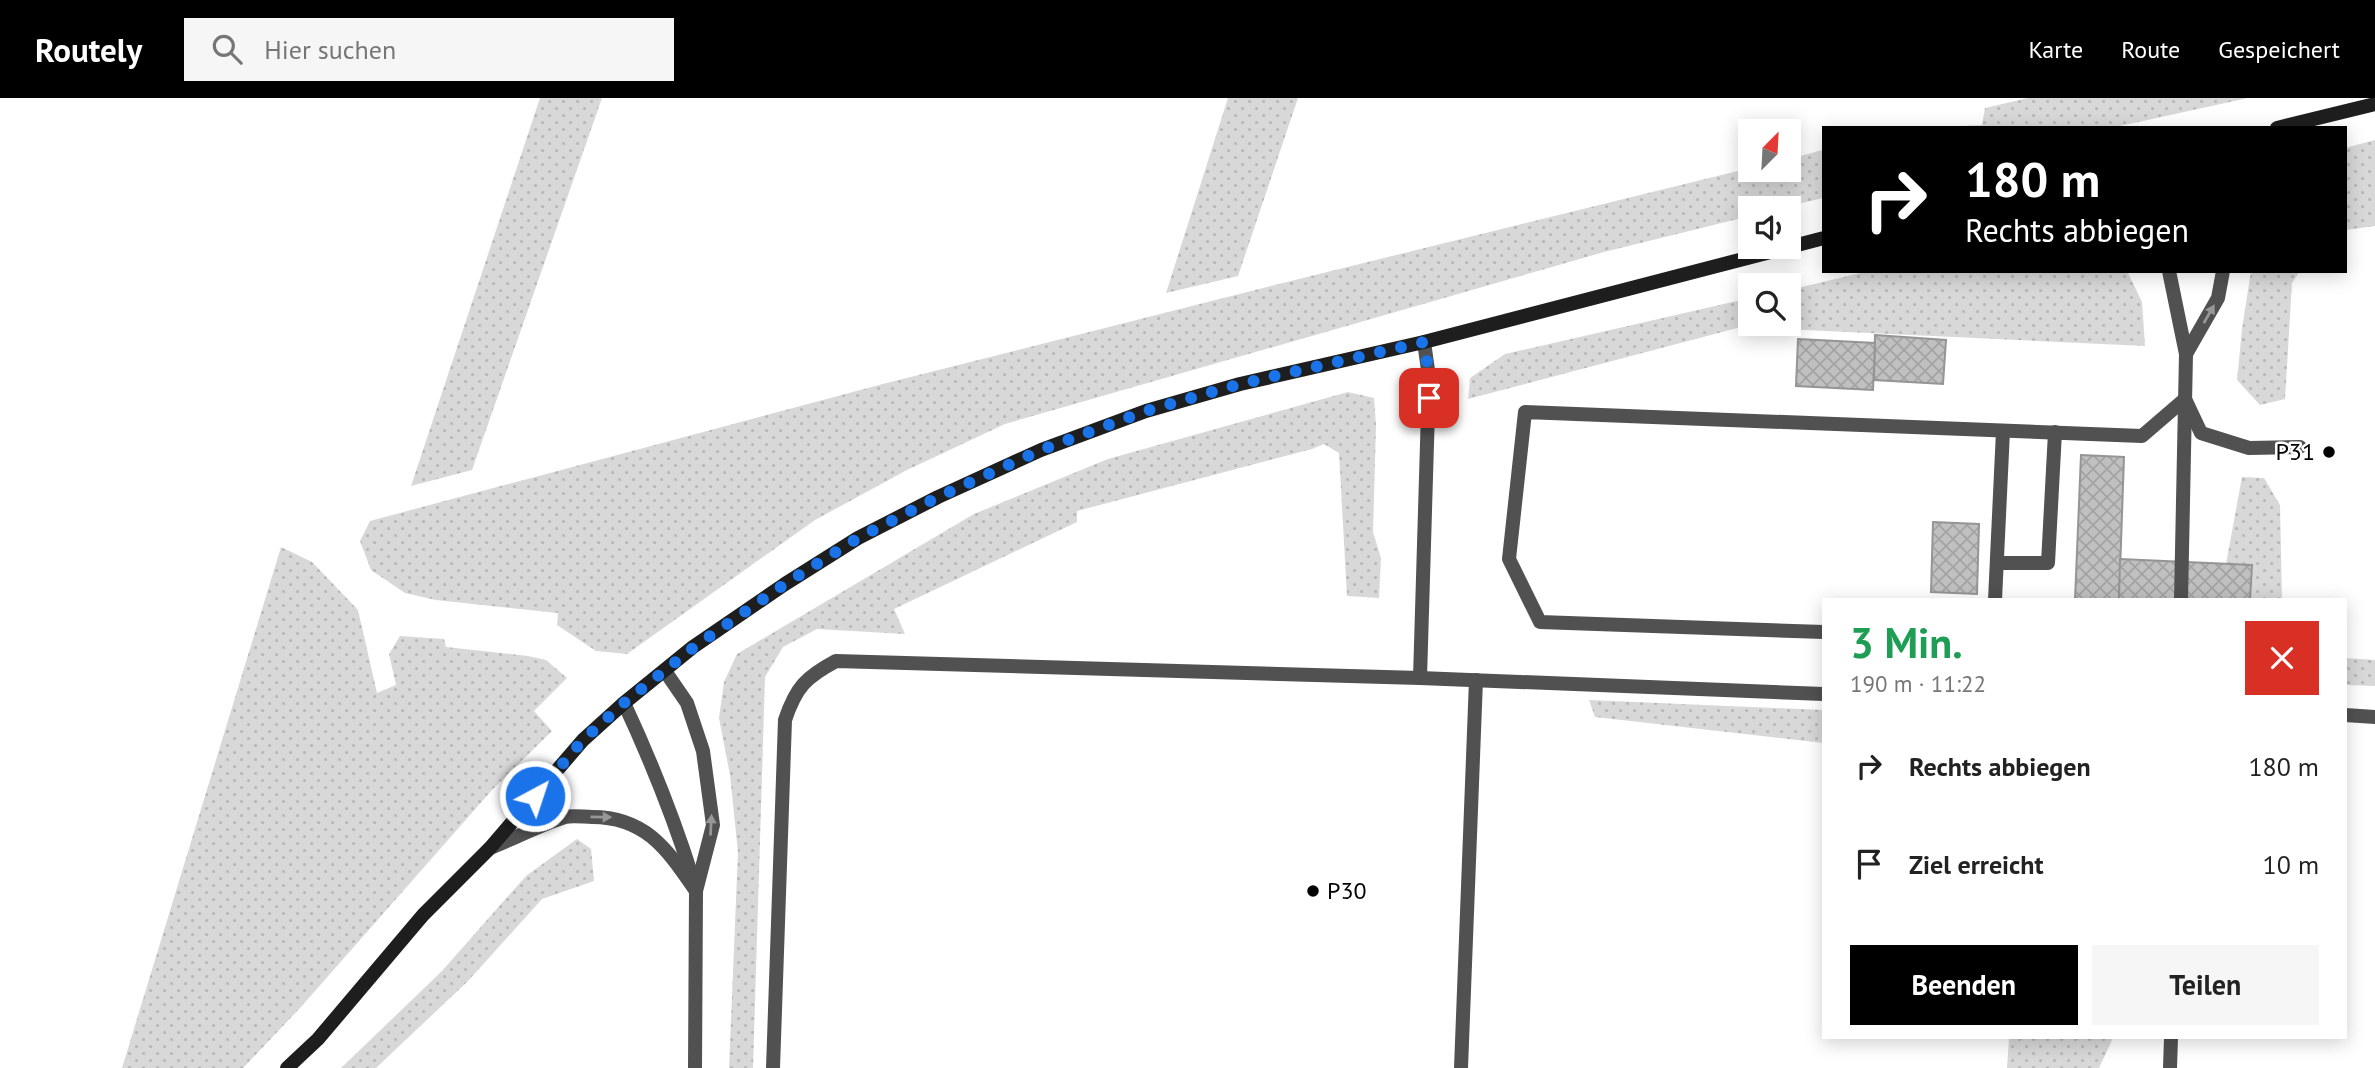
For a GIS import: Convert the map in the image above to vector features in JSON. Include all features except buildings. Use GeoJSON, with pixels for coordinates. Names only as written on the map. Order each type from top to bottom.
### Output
{"type":"FeatureCollection","features":[{"type":"Feature","properties":{"kind":"main road"},"geometry":{"type":"LineString","coordinates":[[2285,126],[2375,104]]}},
{"type":"Feature","properties":{"kind":"main road"},"geometry":{"type":"LineString","coordinates":[[287,1068],[318,1039],[423,915],[490,848],[583,740],[694,647],[858,538],[938,497],[1041,450],[1160,407],[1240,384],[1424,342],[1822,239]]}},
{"type":"Feature","properties":{"kind":"street"},"geometry":{"type":"LineString","coordinates":[[2169,273],[2186,354],[2181,598]]}},
{"type":"Feature","properties":{"kind":"street"},"geometry":{"type":"LineString","coordinates":[[2186,354],[2218,298],[2223,273]]}},
{"type":"Feature","properties":{"kind":"street"},"geometry":{"type":"LineString","coordinates":[[1420,678],[1429,377],[1424,342]]}},
{"type":"Feature","properties":{"kind":"street"},"geometry":{"type":"LineString","coordinates":[[1822,632],[1540,622],[1509,559],[1525,412],[2142,436],[2185,399]]}},
{"type":"Feature","properties":{"kind":"street"},"geometry":{"type":"LineString","coordinates":[[2185,399],[2201,433],[2249,448],[2300,447]]}},
{"type":"Feature","properties":{"kind":"street"},"geometry":{"type":"LineString","coordinates":[[1995,598],[2003,431]]}},
{"type":"Feature","properties":{"kind":"street"},"geometry":{"type":"LineString","coordinates":[[1997,563],[2049,564],[2055,432]]}},
{"type":"Feature","properties":{"kind":"street"},"geometry":{"type":"LineString","coordinates":[[773,1068],[785,720],[793,696],[813,673],[836,661],[1420,678],[1822,694]]}},
{"type":"Feature","properties":{"kind":"street"},"geometry":{"type":"LineString","coordinates":[[665,671],[687,703],[703,751],[713,825],[696,891],[695,1068]]}},
{"type":"Feature","properties":{"kind":"street"},"geometry":{"type":"LineString","coordinates":[[1461,1068],[1476,680]]}},
{"type":"Feature","properties":{"kind":"street"},"geometry":{"type":"LineString","coordinates":[[624,703],[673,816],[696,891]]}},
{"type":"Feature","properties":{"kind":"street"},"geometry":{"type":"LineString","coordinates":[[2347,715],[2375,717]]}},
{"type":"Feature","properties":{"kind":"street"},"geometry":{"type":"LineString","coordinates":[[490,848],[567,817],[613,817],[636,826],[656,841],[670,855],[696,891]]}},
{"type":"Feature","properties":{"kind":"street"},"geometry":{"type":"LineString","coordinates":[[2170,1068],[2171,1039]]}},
{"type":"Feature","properties":{"kind":"shaded area"},"geometry":{"type":"Polygon","coordinates":[[[540,98],[602,98],[472,470],[411,486],[540,98]]]}},
{"type":"Feature","properties":{"kind":"shaded area"},"geometry":{"type":"Polygon","coordinates":[[[1228,98],[1298,98],[1238,276],[1166,293],[1228,98]]]}},
{"type":"Feature","properties":{"kind":"shaded area"},"geometry":{"type":"Polygon","coordinates":[[[2028,98],[2248,98],[2120,126],[1960,126],[1982,125],[1985,108],[2028,98]]]}},
{"type":"Feature","properties":{"kind":"shaded area"},"geometry":{"type":"Polygon","coordinates":[[[2375,140],[2375,226],[2347,230],[2347,147],[2375,140]]]}},
{"type":"Feature","properties":{"kind":"shaded area"},"geometry":{"type":"Polygon","coordinates":[[[1822,150],[1822,198],[1801,203],[1801,196],[1738,196],[1738,219],[1604,252],[1005,424],[907,470],[815,520],[627,654],[596,651],[557,625],[558,613],[436,600],[405,593],[371,570],[360,541],[370,521],[879,385],[1738,171],[1738,182],[1801,182],[1801,156],[1822,150]]]}},
{"type":"Feature","properties":{"kind":"shaded area"},"geometry":{"type":"Polygon","coordinates":[[[1861,273],[2128,273],[2142,302],[2145,346],[1801,330],[1801,287],[1861,273]]]}},
{"type":"Feature","properties":{"kind":"shaded area"},"geometry":{"type":"Polygon","coordinates":[[[2251,273],[2299,273],[2292,283],[2285,399],[2260,405],[2237,380],[2251,273]]]}},
{"type":"Feature","properties":{"kind":"shaded area"},"geometry":{"type":"Polygon","coordinates":[[[1738,301],[1738,328],[1468,399],[1470,378],[1505,354],[1738,301]]]}},
{"type":"Feature","properties":{"kind":"shaded area"},"geometry":{"type":"Polygon","coordinates":[[[1348,392],[1374,398],[1376,425],[1373,532],[1381,558],[1379,598],[1347,596],[1339,453],[1324,444],[1077,511],[1077,522],[894,609],[905,634],[817,629],[783,647],[765,677],[753,1068],[729,1068],[738,852],[730,775],[719,718],[724,682],[737,654],[974,514],[1108,459],[1348,392]]]}},
{"type":"Feature","properties":{"kind":"shaded area"},"geometry":{"type":"Polygon","coordinates":[[[2242,477],[2264,478],[2280,505],[2282,598],[2250,598],[2252,565],[2226,564],[2242,477]]]}},
{"type":"Feature","properties":{"kind":"shaded area"},"geometry":{"type":"Polygon","coordinates":[[[281,547],[312,562],[358,610],[377,693],[396,685],[389,654],[400,636],[444,639],[446,647],[528,656],[546,660],[567,678],[534,711],[552,731],[492,790],[300,1008],[243,1068],[122,1068],[281,547]]]}},
{"type":"Feature","properties":{"kind":"shaded area"},"geometry":{"type":"Polygon","coordinates":[[[2347,658],[2375,660],[2375,686],[2347,685],[2347,658]]]}},
{"type":"Feature","properties":{"kind":"shaded area"},"geometry":{"type":"Polygon","coordinates":[[[1589,700],[1822,710],[1822,743],[1595,717],[1589,700]]]}},
{"type":"Feature","properties":{"kind":"shaded area"},"geometry":{"type":"Polygon","coordinates":[[[577,839],[591,849],[594,881],[542,899],[468,981],[376,1068],[341,1068],[441,972],[526,876],[577,839]]]}},
{"type":"Feature","properties":{"kind":"shaded area"},"geometry":{"type":"Polygon","coordinates":[[[2009,1039],[2113,1039],[2099,1068],[2007,1068],[2009,1039]]]}},
{"type":"Feature","properties":{"kind":"place","name":"P31"},"geometry":{"type":"Point","coordinates":[2329,452]}},
{"type":"Feature","properties":{"kind":"place","name":"P30"},"geometry":{"type":"Point","coordinates":[1313,891]}},
{"type":"Feature","properties":{"kind":"route"},"geometry":{"type":"LineString","coordinates":[[535,796],[583,740],[624,703],[694,647],[785,584],[858,538],[938,497],[1041,450],[1146,411],[1240,384],[1424,342],[1429,398]]}}]}
